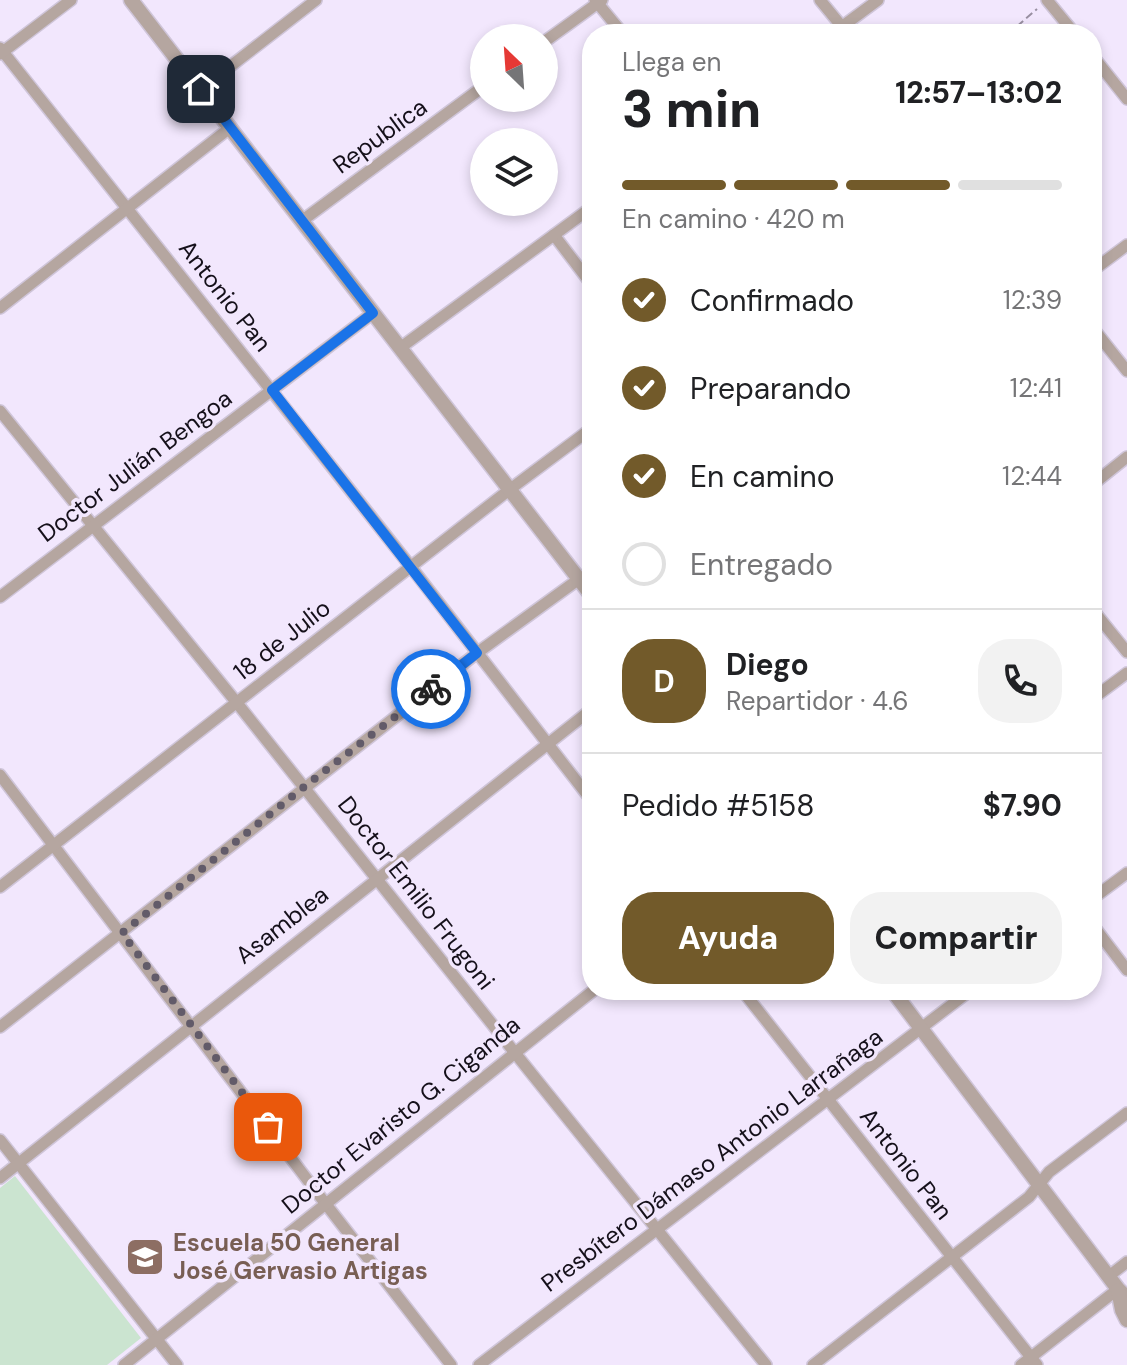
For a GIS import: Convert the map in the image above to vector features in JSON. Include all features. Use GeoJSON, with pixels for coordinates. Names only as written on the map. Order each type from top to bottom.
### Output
{"type":"FeatureCollection","features":[{"type":"Feature","properties":{"kind":"street"},"geometry":{"type":"LineString","coordinates":[[1,51],[71,0]]}},
{"type":"Feature","properties":{"kind":"street"},"geometry":{"type":"LineString","coordinates":[[131,0],[582,583]]}},
{"type":"Feature","properties":{"kind":"street"},"geometry":{"type":"LineString","coordinates":[[201,89],[316,0]]}},
{"type":"Feature","properties":{"kind":"street"},"geometry":{"type":"LineString","coordinates":[[820,0],[836,24]]}},
{"type":"Feature","properties":{"kind":"street"},"geometry":{"type":"LineString","coordinates":[[850,24],[878,0]]}},
{"type":"Feature","properties":{"kind":"street"},"geometry":{"type":"LineString","coordinates":[[1047,0],[1067,24]]}},
{"type":"Feature","properties":{"kind":"street"},"geometry":{"type":"LineString","coordinates":[[558,31],[598,1],[615,24]]}},
{"type":"Feature","properties":{"kind":"street","name":"Antonio Pan"},"geometry":{"type":"LineString","coordinates":[[1,51],[272,390],[582,788]]}},
{"type":"Feature","properties":{"kind":"street"},"geometry":{"type":"LineString","coordinates":[[1102,68],[1127,99]]}},
{"type":"Feature","properties":{"kind":"street","name":"Republica"},"geometry":{"type":"LineString","coordinates":[[303,220],[470,96]]}},
{"type":"Feature","properties":{"kind":"street"},"geometry":{"type":"LineString","coordinates":[[0,308],[231,127]]}},
{"type":"Feature","properties":{"kind":"street"},"geometry":{"type":"LineString","coordinates":[[400,348],[582,214]]}},
{"type":"Feature","properties":{"kind":"street"},"geometry":{"type":"LineString","coordinates":[[554,235],[582,272]]}},
{"type":"Feature","properties":{"kind":"street"},"geometry":{"type":"LineString","coordinates":[[1102,264],[1127,245]]}},
{"type":"Feature","properties":{"kind":"street","name":"Doctor Julián Bengoa"},"geometry":{"type":"LineString","coordinates":[[0,597],[373,313]]}},
{"type":"Feature","properties":{"kind":"street"},"geometry":{"type":"LineString","coordinates":[[1102,340],[1127,371]]}},
{"type":"Feature","properties":{"kind":"street","name":"Doctor Emilio Frugoni"},"geometry":{"type":"LineString","coordinates":[[0,411],[766,1365]]}},
{"type":"Feature","properties":{"kind":"street","name":"18 de Julio"},"geometry":{"type":"LineString","coordinates":[[0,887],[582,435]]}},
{"type":"Feature","properties":{"kind":"street"},"geometry":{"type":"LineString","coordinates":[[1102,477],[1127,457]]}},
{"type":"Feature","properties":{"kind":"street"},"geometry":{"type":"LineString","coordinates":[[0,1027],[477,653],[579,579]]}},
{"type":"Feature","properties":{"kind":"street"},"geometry":{"type":"LineString","coordinates":[[1102,621],[1127,652]]}},
{"type":"Feature","properties":{"kind":"street"},"geometry":{"type":"LineString","coordinates":[[1102,692],[1127,673]]}},
{"type":"Feature","properties":{"kind":"street","name":"Asamblea"},"geometry":{"type":"LineString","coordinates":[[0,1178],[582,716]]}},
{"type":"Feature","properties":{"kind":"street"},"geometry":{"type":"LineString","coordinates":[[0,775],[451,1365]]}},
{"type":"Feature","properties":{"kind":"street"},"geometry":{"type":"LineString","coordinates":[[1102,892],[1127,873]]}},
{"type":"Feature","properties":{"kind":"street"},"geometry":{"type":"LineString","coordinates":[[1102,937],[1127,970]]}},
{"type":"Feature","properties":{"kind":"street","name":"Doctor Evaristo G. Ciganda"},"geometry":{"type":"LineString","coordinates":[[124,1365],[582,1000]]}},
{"type":"Feature","properties":{"kind":"street","name":"Antonio Pan"},"geometry":{"type":"LineString","coordinates":[[750,1000],[1030,1362]]}},
{"type":"Feature","properties":{"kind":"street"},"geometry":{"type":"LineString","coordinates":[[900,1000],[1122,1294],[1122,1310],[1127,1320]]}},
{"type":"Feature","properties":{"kind":"street","name":"Presbítero Dámaso Antonio Larrañaga"},"geometry":{"type":"LineString","coordinates":[[479,1365],[958,1000]]}},
{"type":"Feature","properties":{"kind":"street"},"geometry":{"type":"LineString","coordinates":[[813,1365],[1029,1197],[1049,1172],[1127,1113]]}},
{"type":"Feature","properties":{"kind":"street"},"geometry":{"type":"LineString","coordinates":[[0,1140],[177,1365]]}},
{"type":"Feature","properties":{"kind":"street"},"geometry":{"type":"LineString","coordinates":[[1109,1276],[1127,1262]]}},
{"type":"Feature","properties":{"kind":"street"},"geometry":{"type":"LineString","coordinates":[[1030,1362],[1122,1294]]}},
{"type":"Feature","properties":{"kind":"path"},"geometry":{"type":"LineString","coordinates":[[1019,24],[1047,0]]}},
{"type":"Feature","properties":{"kind":"green space"},"geometry":{"type":"Polygon","coordinates":[[[15,1176],[141,1338],[107,1365],[0,1365],[0,1188],[15,1176]]]}},
{"type":"Feature","properties":{"kind":"way so far"},"geometry":{"type":"LineString","coordinates":[[268,1127],[122,933],[431,689]]}},
{"type":"Feature","properties":{"kind":"place","name":"Escuela 50 General José Gervasio Artigas"},"geometry":{"type":"Point","coordinates":[145,1257]}},
{"type":"Feature","properties":{"kind":"route"},"geometry":{"type":"LineString","coordinates":[[201,89],[373,313],[272,390],[477,653],[431,689]]}}]}
